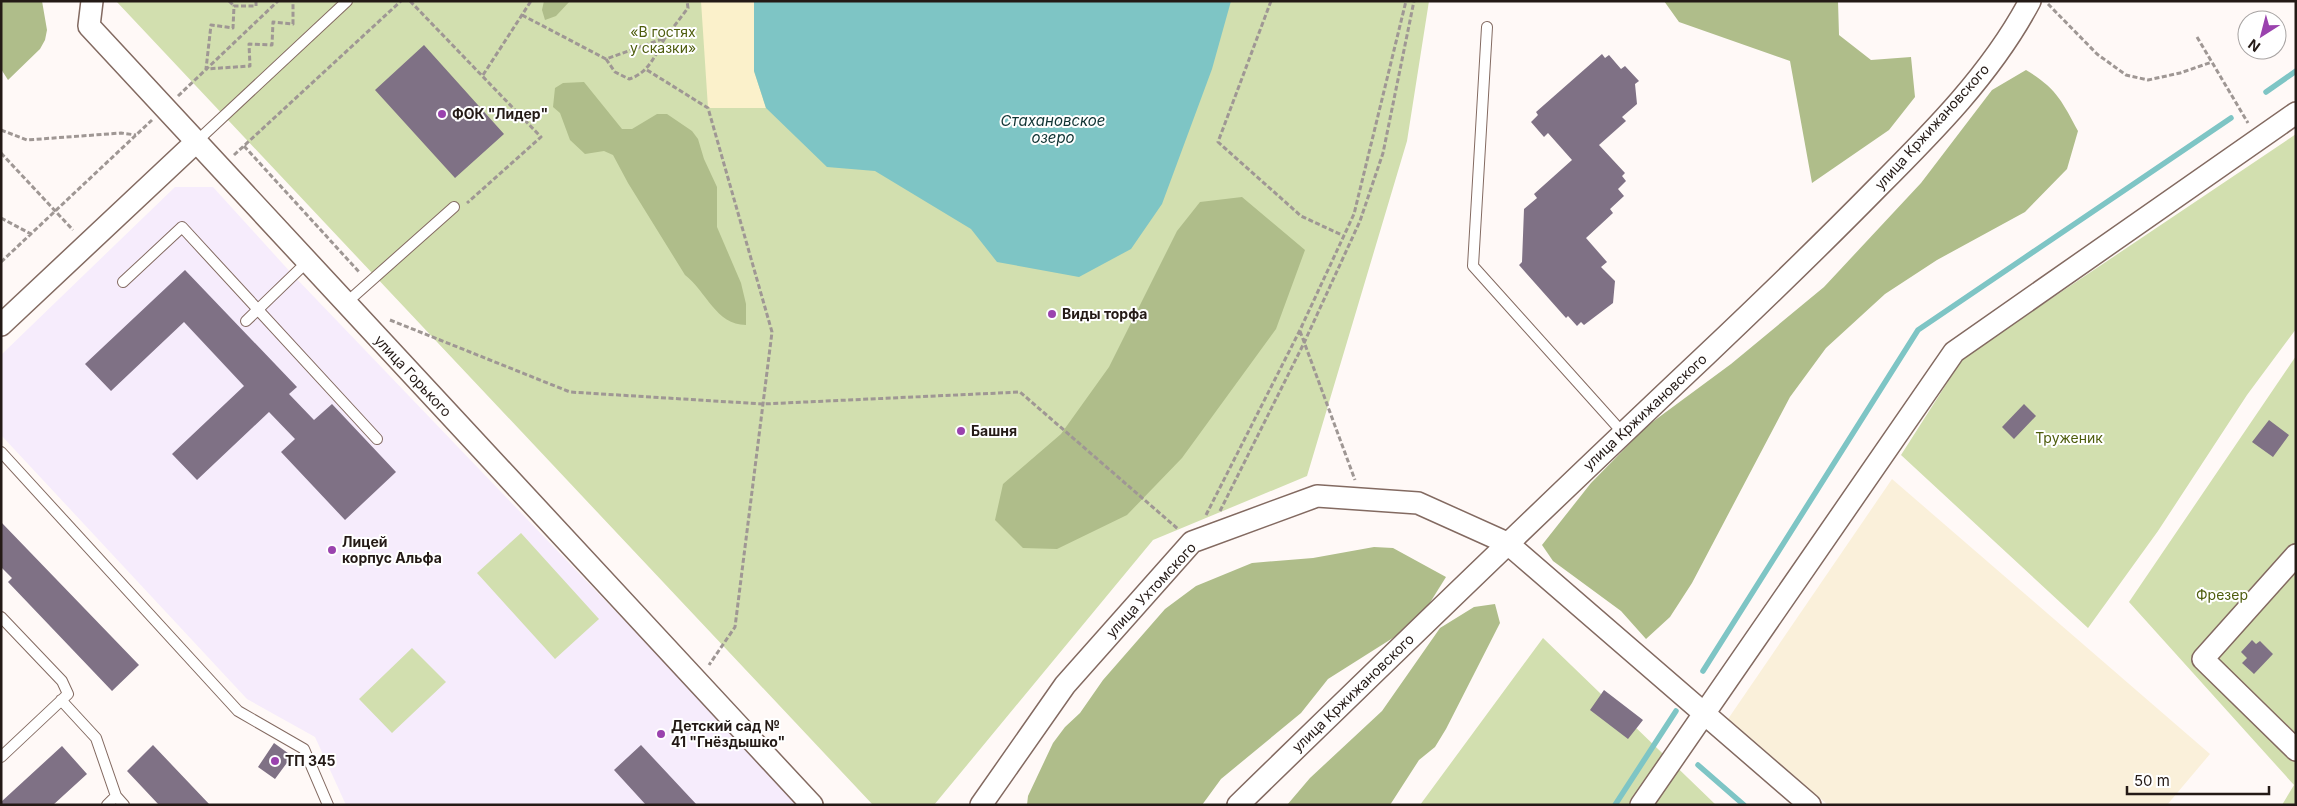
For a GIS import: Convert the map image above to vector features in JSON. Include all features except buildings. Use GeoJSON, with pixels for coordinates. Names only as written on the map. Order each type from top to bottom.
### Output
{"type":"FeatureCollection","features":[{"type":"Feature","properties":{"kind":"street","name":"улица Горького"},"geometry":{"type":"LineString","coordinates":[[92,1],[89,26],[812,805]]}},
{"type":"Feature","properties":{"kind":"street","name":"улица Кржижановского"},"geometry":{"type":"LineString","coordinates":[[1238,805],[1507,543],[1787,278],[1912,153],[1970,90],[1997,55],[2030,1]]}},
{"type":"Feature","properties":{"kind":"street"},"geometry":{"type":"LineString","coordinates":[[1641,805],[1954,352],[2296,113]]}},
{"type":"Feature","properties":{"kind":"street"},"geometry":{"type":"LineString","coordinates":[[1,325],[196,142]]}},
{"type":"Feature","properties":{"kind":"street","name":"улица Ухтомского"},"geometry":{"type":"LineString","coordinates":[[981,805],[1065,685],[1200,539],[1317,496],[1418,503],[1507,543],[1810,805]]}},
{"type":"Feature","properties":{"kind":"street"},"geometry":{"type":"LineString","coordinates":[[2296,555],[2203,660],[2296,750]]}},
{"type":"Feature","properties":{"kind":"lane"},"geometry":{"type":"LineString","coordinates":[[196,142],[347,1]]}},
{"type":"Feature","properties":{"kind":"lane"},"geometry":{"type":"LineString","coordinates":[[1487,27],[1473,266],[1624,433]]}},
{"type":"Feature","properties":{"kind":"lane"},"geometry":{"type":"LineString","coordinates":[[346,303],[458,208]]}},
{"type":"Feature","properties":{"kind":"lane"},"geometry":{"type":"LineString","coordinates":[[123,282],[182,227],[377,440]]}},
{"type":"Feature","properties":{"kind":"lane"},"geometry":{"type":"LineString","coordinates":[[246,321],[307,262]]}},
{"type":"Feature","properties":{"kind":"lane"},"geometry":{"type":"LineString","coordinates":[[1,452],[238,711],[304,749],[328,805]]}},
{"type":"Feature","properties":{"kind":"lane"},"geometry":{"type":"LineString","coordinates":[[1,617],[62,681],[68,694],[1,756]]}},
{"type":"Feature","properties":{"kind":"lane"},"geometry":{"type":"LineString","coordinates":[[61,700],[96,738],[116,796],[124,805]]}},
{"type":"Feature","properties":{"kind":"lane"},"geometry":{"type":"LineString","coordinates":[[107,805],[116,796]]}},
{"type":"Feature","properties":{"kind":"path"},"geometry":{"type":"LineString","coordinates":[[229,1],[234,6],[256,6],[256,1]]}},
{"type":"Feature","properties":{"kind":"path"},"geometry":{"type":"LineString","coordinates":[[1,262],[278,1]]}},
{"type":"Feature","properties":{"kind":"path"},"geometry":{"type":"LineString","coordinates":[[206,70],[250,66],[250,44],[272,45],[273,22],[293,24],[293,1]]}},
{"type":"Feature","properties":{"kind":"path"},"geometry":{"type":"LineString","coordinates":[[221,168],[401,1]]}},
{"type":"Feature","properties":{"kind":"path"},"geometry":{"type":"LineString","coordinates":[[410,1],[541,137],[458,208]]}},
{"type":"Feature","properties":{"kind":"path"},"geometry":{"type":"LineString","coordinates":[[483,75],[531,1]]}},
{"type":"Feature","properties":{"kind":"path"},"geometry":{"type":"LineString","coordinates":[[522,15],[606,59],[614,72],[629,79],[639,76],[646,70],[665,38],[688,8],[687,1]]}},
{"type":"Feature","properties":{"kind":"path"},"geometry":{"type":"LineString","coordinates":[[1271,1],[1218,142],[1301,216],[1344,236]]}},
{"type":"Feature","properties":{"kind":"path"},"geometry":{"type":"LineString","coordinates":[[1200,539],[1354,214],[1406,1]]}},
{"type":"Feature","properties":{"kind":"path"},"geometry":{"type":"LineString","coordinates":[[1200,539],[1304,343],[1360,221],[1383,153],[1414,1]]}},
{"type":"Feature","properties":{"kind":"path"},"geometry":{"type":"LineString","coordinates":[[2045,1],[2098,54],[2126,75],[2148,80],[2180,73],[2212,62]]}},
{"type":"Feature","properties":{"kind":"path"},"geometry":{"type":"LineString","coordinates":[[206,70],[211,25],[233,28],[234,6]]}},
{"type":"Feature","properties":{"kind":"path"},"geometry":{"type":"LineString","coordinates":[[2197,37],[2257,139]]}},
{"type":"Feature","properties":{"kind":"path"},"geometry":{"type":"LineString","coordinates":[[606,59],[665,38]]}},
{"type":"Feature","properties":{"kind":"path"},"geometry":{"type":"LineString","coordinates":[[646,70],[708,108],[772,332],[735,627],[697,682]]}},
{"type":"Feature","properties":{"kind":"path"},"geometry":{"type":"LineString","coordinates":[[1,130],[27,140],[121,133],[136,135]]}},
{"type":"Feature","properties":{"kind":"path"},"geometry":{"type":"LineString","coordinates":[[244,146],[369,283]]}},
{"type":"Feature","properties":{"kind":"path"},"geometry":{"type":"LineString","coordinates":[[1,153],[87,246]]}},
{"type":"Feature","properties":{"kind":"path"},"geometry":{"type":"LineString","coordinates":[[1,218],[31,234]]}},
{"type":"Feature","properties":{"kind":"path"},"geometry":{"type":"LineString","coordinates":[[382,317],[570,392],[762,404],[1020,392],[1200,539]]}},
{"type":"Feature","properties":{"kind":"path"},"geometry":{"type":"LineString","coordinates":[[1300,330],[1363,499]]}},
{"type":"Feature","properties":{"kind":"shaded area","name":"Лицей корпус Альфа"},"geometry":{"type":"Polygon","coordinates":[[[175,187],[213,187],[293,275],[666,664],[798,805],[346,805],[315,737],[247,699],[1,435],[1,355],[175,187]]]}},
{"type":"Feature","properties":{"kind":"shaded area"},"geometry":{"type":"Polygon","coordinates":[[[1892,479],[2210,754],[2167,805],[1828,805],[1728,719],[1892,479]]]}},
{"type":"Feature","properties":{"kind":"green space"},"geometry":{"type":"Polygon","coordinates":[[[1,1],[42,1],[47,30],[45,40],[40,49],[8,80],[1,69],[1,1]]]}},
{"type":"Feature","properties":{"kind":"green space","name":"«В гостях у сказки»"},"geometry":{"type":"Polygon","coordinates":[[[116,1],[1429,1],[1407,141],[1307,476],[1153,540],[934,805],[873,805],[116,1]]]}},
{"type":"Feature","properties":{"kind":"green space"},"geometry":{"type":"Polygon","coordinates":[[[544,1],[570,1],[556,16],[545,20],[542,10],[544,1]]]}},
{"type":"Feature","properties":{"kind":"green space"},"geometry":{"type":"Polygon","coordinates":[[[1664,1],[1838,1],[1839,35],[1871,60],[1911,57],[1915,97],[1889,130],[1812,183],[1790,61],[1679,22],[1664,1]]]}},
{"type":"Feature","properties":{"kind":"green space"},"geometry":{"type":"Polygon","coordinates":[[[2026,70],[2045,83],[2057,96],[2078,131],[2067,169],[2025,212],[1937,260],[1885,294],[1826,348],[1790,397],[1692,583],[1670,617],[1646,639],[1621,611],[1553,561],[1542,545],[1591,483],[1647,426],[1731,364],[1824,287],[1921,183],[1992,90],[2026,70]]]}},
{"type":"Feature","properties":{"kind":"green space"},"geometry":{"type":"Polygon","coordinates":[[[584,82],[622,129],[632,129],[657,114],[667,114],[692,131],[698,139],[704,159],[717,187],[717,227],[741,283],[746,304],[746,325],[736,324],[719,313],[685,275],[628,183],[613,155],[604,151],[585,154],[570,140],[560,113],[553,107],[555,88],[563,83],[584,82]]]}},
{"type":"Feature","properties":{"kind":"green space","name":"Труженик"},"geometry":{"type":"Polygon","coordinates":[[[2296,134],[2296,329],[2247,395],[2158,531],[2088,628],[1901,455],[1963,358],[2296,134]]]}},
{"type":"Feature","properties":{"kind":"green space"},"geometry":{"type":"Polygon","coordinates":[[[1242,197],[1305,250],[1276,329],[1182,458],[1127,515],[1057,549],[1023,548],[995,520],[1003,484],[1061,434],[1109,367],[1177,231],[1200,202],[1242,197]]]}},
{"type":"Feature","properties":{"kind":"green space","name":"Фрезер"},"geometry":{"type":"Polygon","coordinates":[[[2296,356],[2296,805],[2282,805],[2294,785],[2129,602],[2296,356]]]}},
{"type":"Feature","properties":{"kind":"green space"},"geometry":{"type":"Polygon","coordinates":[[[521,533],[599,619],[555,659],[477,573],[521,533]]]}},
{"type":"Feature","properties":{"kind":"green space"},"geometry":{"type":"Polygon","coordinates":[[[1374,547],[1393,548],[1446,577],[1426,609],[1396,636],[1328,679],[1301,713],[1221,779],[1202,805],[1027,805],[1028,796],[1053,743],[1065,727],[1080,713],[1103,680],[1165,609],[1196,586],[1252,563],[1313,558],[1374,547]]]}},
{"type":"Feature","properties":{"kind":"green space"},"geometry":{"type":"Polygon","coordinates":[[[1495,604],[1500,623],[1446,729],[1435,747],[1419,760],[1390,805],[1287,805],[1310,778],[1382,711],[1440,628],[1474,607],[1495,604]]]}},
{"type":"Feature","properties":{"kind":"green space"},"geometry":{"type":"Polygon","coordinates":[[[1543,638],[1716,805],[1420,805],[1543,638]]]}},
{"type":"Feature","properties":{"kind":"green space"},"geometry":{"type":"Polygon","coordinates":[[[412,648],[446,682],[392,733],[359,699],[412,648]]]}},
{"type":"Feature","properties":{"kind":"sand"},"geometry":{"type":"Polygon","coordinates":[[[701,1],[754,1],[754,71],[766,108],[708,108],[701,1]]]}},
{"type":"Feature","properties":{"kind":"water","name":"Стахановское озеро"},"geometry":{"type":"Polygon","coordinates":[[[754,1],[1231,1],[1212,69],[1162,204],[1131,249],[1079,277],[997,262],[971,229],[875,171],[827,167],[766,108],[754,71],[754,1]]]}},
{"type":"Feature","properties":{"kind":"waterway"},"geometry":{"type":"LineString","coordinates":[[2266,92],[2296,71]]}},
{"type":"Feature","properties":{"kind":"waterway"},"geometry":{"type":"LineString","coordinates":[[1703,671],[1918,330],[2231,118]]}},
{"type":"Feature","properties":{"kind":"waterway"},"geometry":{"type":"LineString","coordinates":[[1615,805],[1676,711]]}},
{"type":"Feature","properties":{"kind":"waterway"},"geometry":{"type":"LineString","coordinates":[[1698,765],[1744,805]]}},
{"type":"Feature","properties":{"kind":"place","name":"ФОК \"Лидер\""},"geometry":{"type":"Point","coordinates":[442,114]}},
{"type":"Feature","properties":{"kind":"place","name":"Виды торфа"},"geometry":{"type":"Point","coordinates":[1052,314]}},
{"type":"Feature","properties":{"kind":"place","name":"Башня"},"geometry":{"type":"Point","coordinates":[961,431]}},
{"type":"Feature","properties":{"kind":"place","name":"Лицей корпус Альфа"},"geometry":{"type":"Point","coordinates":[332,550]}},
{"type":"Feature","properties":{"kind":"place","name":"Детский сад № 41 \"Гнёздышко\""},"geometry":{"type":"Point","coordinates":[661,734]}},
{"type":"Feature","properties":{"kind":"place","name":"ТП 345"},"geometry":{"type":"Point","coordinates":[275,761]}}]}
